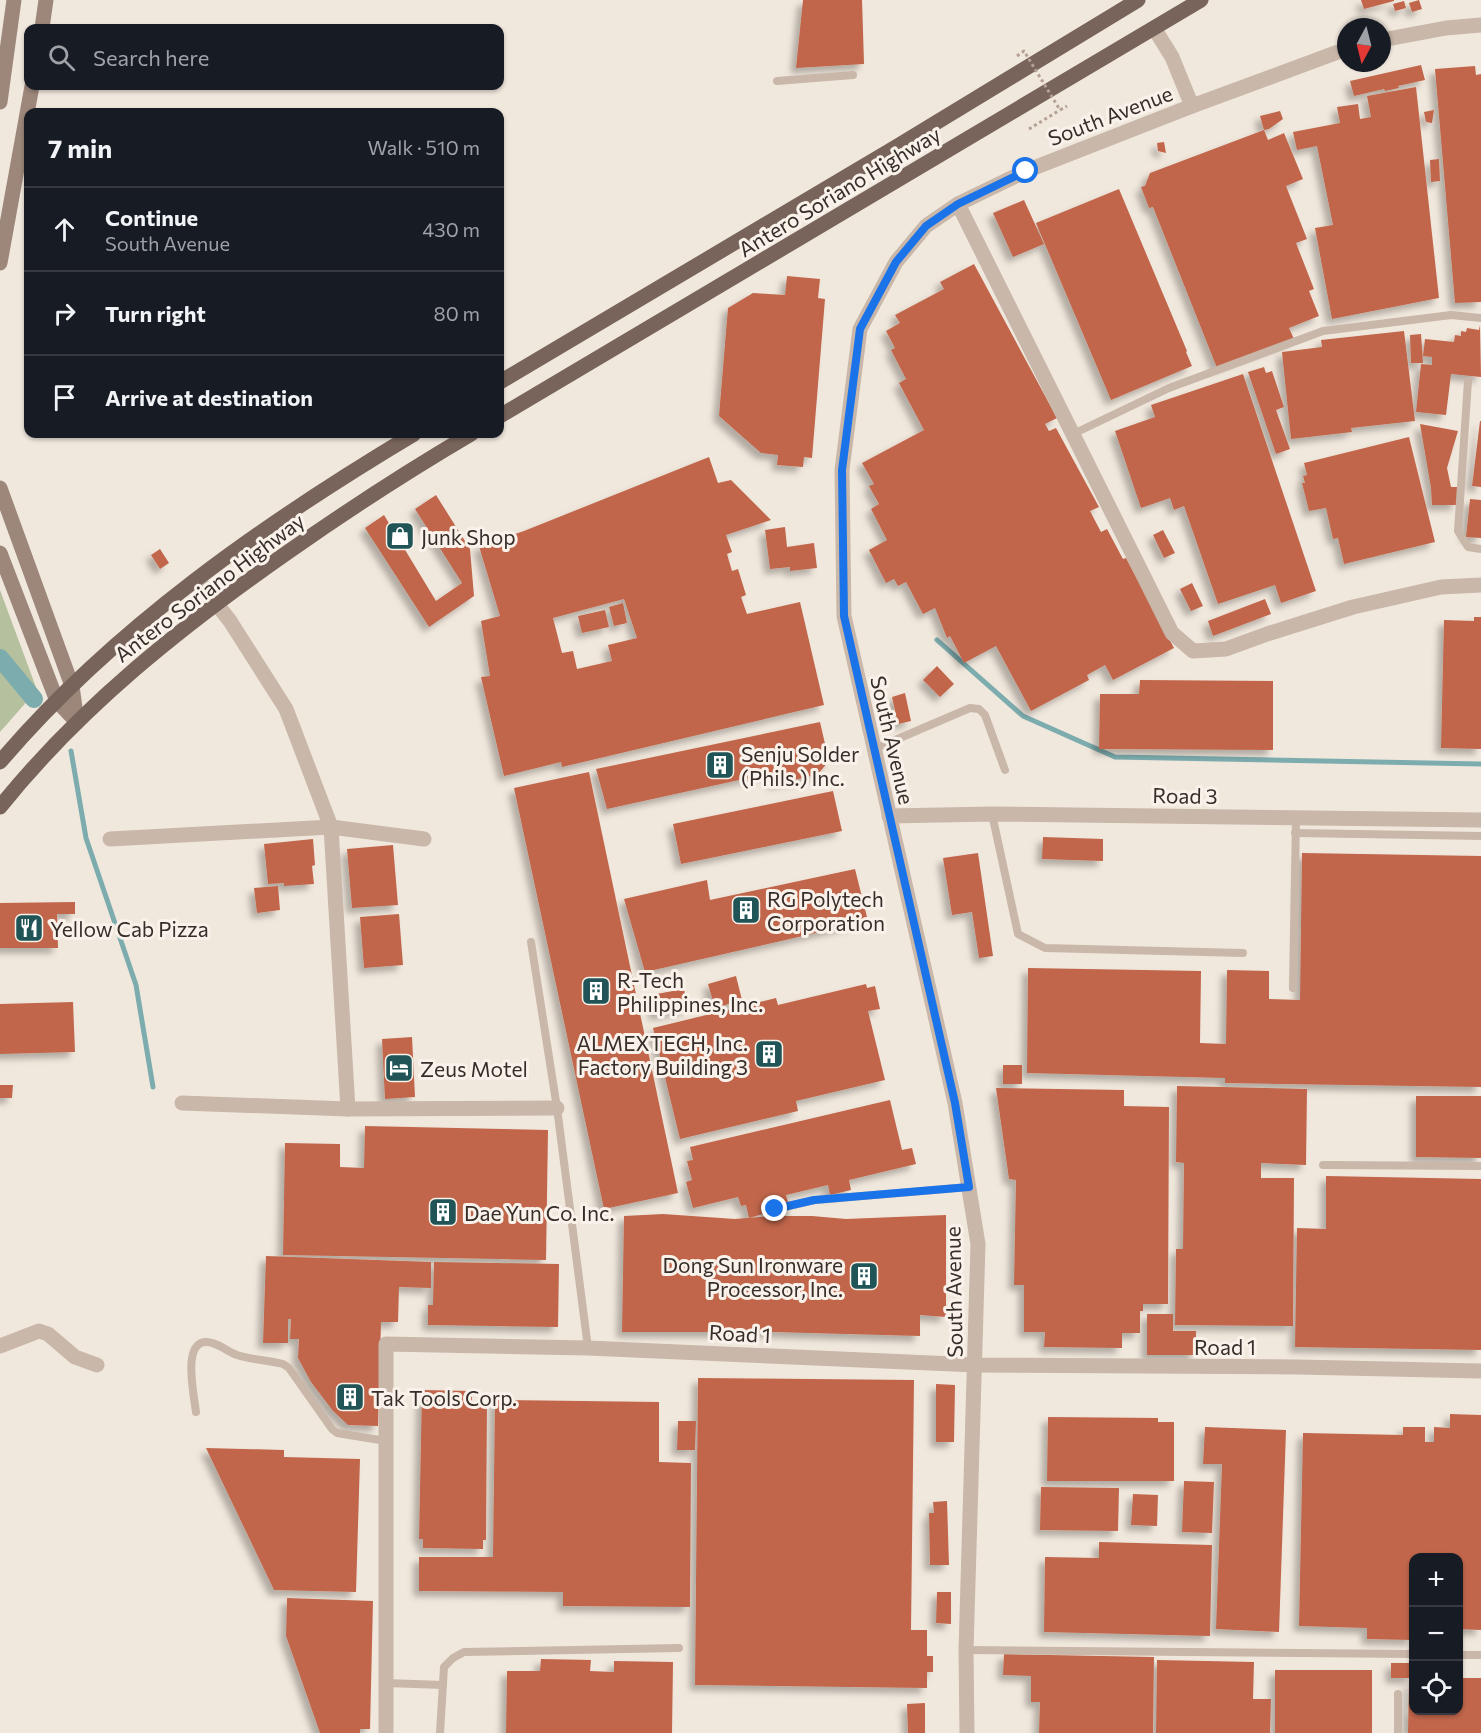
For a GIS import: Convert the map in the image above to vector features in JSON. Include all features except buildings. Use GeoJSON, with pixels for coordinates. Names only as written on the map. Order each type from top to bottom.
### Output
{"type":"FeatureCollection","features":[{"type":"Feature","properties":{"kind":"main road"},"geometry":{"type":"LineString","coordinates":[[0,102],[14,0]]}},
{"type":"Feature","properties":{"kind":"main road"},"geometry":{"type":"LineString","coordinates":[[43,24],[46,0]]}},
{"type":"Feature","properties":{"kind":"main road","name":"Antero Soriano Highway"},"geometry":{"type":"LineString","coordinates":[[504,380],[1138,0]]}},
{"type":"Feature","properties":{"kind":"main road","name":"Antero Soriano Highway"},"geometry":{"type":"LineString","coordinates":[[504,414],[1201,0]]}},
{"type":"Feature","properties":{"kind":"main road"},"geometry":{"type":"LineString","coordinates":[[28,108],[31,90]]}},
{"type":"Feature","properties":{"kind":"main road"},"geometry":{"type":"LineString","coordinates":[[0,263],[24,131]]}},
{"type":"Feature","properties":{"kind":"main road","name":"Antero Soriano Highway"},"geometry":{"type":"LineString","coordinates":[[0,762],[72,686],[132,632],[197,579],[246,541],[366,462],[407,438]]}},
{"type":"Feature","properties":{"kind":"main road","name":"Antero Soriano Highway"},"geometry":{"type":"LineString","coordinates":[[0,807],[52,747],[120,681],[217,603],[341,515],[465,438]]}},
{"type":"Feature","properties":{"kind":"main road"},"geometry":{"type":"LineString","coordinates":[[0,488],[72,686],[77,722]]}},
{"type":"Feature","properties":{"kind":"main road"},"geometry":{"type":"LineString","coordinates":[[0,553],[57,701],[77,722]]}},
{"type":"Feature","properties":{"kind":"street"},"geometry":{"type":"LineString","coordinates":[[1391,38],[1446,28],[1481,25]]}},
{"type":"Feature","properties":{"kind":"street"},"geometry":{"type":"LineString","coordinates":[[1154,28],[1172,57],[1192,106]]}},
{"type":"Feature","properties":{"kind":"street","name":"South Avenue"},"geometry":{"type":"LineString","coordinates":[[967,1733],[966,1650],[978,1244],[955,1103],[844,616],[842,470],[860,329],[896,262],[926,226],[958,204],[1026,171],[1337,52]]}},
{"type":"Feature","properties":{"kind":"street"},"geometry":{"type":"LineString","coordinates":[[958,204],[1172,633],[1193,651],[1226,649],[1353,607],[1442,587],[1481,585]]}},
{"type":"Feature","properties":{"kind":"street"},"geometry":{"type":"LineString","coordinates":[[197,579],[217,603],[286,709],[331,827],[348,1109]]}},
{"type":"Feature","properties":{"kind":"street","name":"Road 3"},"geometry":{"type":"LineString","coordinates":[[889,816],[992,814],[1295,825],[1481,820]]}},
{"type":"Feature","properties":{"kind":"street"},"geometry":{"type":"LineString","coordinates":[[110,839],[331,827],[424,839]]}},
{"type":"Feature","properties":{"kind":"street"},"geometry":{"type":"LineString","coordinates":[[182,1103],[348,1109],[556,1108]]}},
{"type":"Feature","properties":{"kind":"street"},"geometry":{"type":"LineString","coordinates":[[0,1346],[39,1331],[48,1334],[75,1358],[97,1365]]}},
{"type":"Feature","properties":{"kind":"street","name":"Road 1"},"geometry":{"type":"LineString","coordinates":[[386,1733],[386,1344],[588,1347],[976,1365],[1298,1367],[1481,1371]]}},
{"type":"Feature","properties":{"kind":"lane"},"geometry":{"type":"LineString","coordinates":[[777,81],[853,75]]}},
{"type":"Feature","properties":{"kind":"lane"},"geometry":{"type":"LineString","coordinates":[[1072,434],[1170,388],[1323,332],[1451,315],[1481,318]]}},
{"type":"Feature","properties":{"kind":"lane"},"geometry":{"type":"LineString","coordinates":[[1468,381],[1458,531],[1468,547],[1481,549]]}},
{"type":"Feature","properties":{"kind":"lane"},"geometry":{"type":"LineString","coordinates":[[874,749],[969,708],[979,709],[985,715],[1005,770]]}},
{"type":"Feature","properties":{"kind":"lane"},"geometry":{"type":"LineString","coordinates":[[992,814],[1018,934],[1045,948],[1244,953]]}},
{"type":"Feature","properties":{"kind":"lane"},"geometry":{"type":"LineString","coordinates":[[1293,988],[1295,825],[1481,836]]}},
{"type":"Feature","properties":{"kind":"lane"},"geometry":{"type":"LineString","coordinates":[[531,942],[588,1347]]}},
{"type":"Feature","properties":{"kind":"lane"},"geometry":{"type":"LineString","coordinates":[[1323,1165],[1481,1166]]}},
{"type":"Feature","properties":{"kind":"lane"},"geometry":{"type":"LineString","coordinates":[[775,1209],[814,1200],[969,1187]]}},
{"type":"Feature","properties":{"kind":"lane"},"geometry":{"type":"LineString","coordinates":[[196,1412],[191,1366],[193,1350],[197,1344],[213,1343],[238,1356],[283,1364],[289,1368],[337,1433],[386,1441]]}},
{"type":"Feature","properties":{"kind":"lane"},"geometry":{"type":"LineString","coordinates":[[440,1733],[444,1667],[464,1652],[679,1648]]}},
{"type":"Feature","properties":{"kind":"lane"},"geometry":{"type":"LineString","coordinates":[[966,1650],[1409,1654]]}},
{"type":"Feature","properties":{"kind":"lane"},"geometry":{"type":"LineString","coordinates":[[1463,1655],[1481,1655]]}},
{"type":"Feature","properties":{"kind":"lane"},"geometry":{"type":"LineString","coordinates":[[386,1683],[442,1685]]}},
{"type":"Feature","properties":{"kind":"lane"},"geometry":{"type":"LineString","coordinates":[[1398,1694],[1398,1733]]}},
{"type":"Feature","properties":{"kind":"path"},"geometry":{"type":"LineString","coordinates":[[1017,56],[1024,51],[1060,110]]}},
{"type":"Feature","properties":{"kind":"path"},"geometry":{"type":"LineString","coordinates":[[1029,129],[1067,106]]}},
{"type":"Feature","properties":{"kind":"green space"},"geometry":{"type":"Polygon","coordinates":[[[0,590],[37,690],[0,732],[0,590]]]}},
{"type":"Feature","properties":{"kind":"waterway"},"geometry":{"type":"LineString","coordinates":[[937,640],[1023,716],[1115,757],[1481,764]]}},
{"type":"Feature","properties":{"kind":"waterway"},"geometry":{"type":"LineString","coordinates":[[0,658],[34,699]]}},
{"type":"Feature","properties":{"kind":"waterway"},"geometry":{"type":"LineString","coordinates":[[71,751],[86,838],[136,985],[153,1087]]}},
{"type":"Feature","properties":{"kind":"place","name":"Junk Shop"},"geometry":{"type":"Point","coordinates":[400,536]}},
{"type":"Feature","properties":{"kind":"place","name":"Senju Solder (Phils.) Inc."},"geometry":{"type":"Point","coordinates":[720,765]}},
{"type":"Feature","properties":{"kind":"place","name":"RG Polytech Corporation"},"geometry":{"type":"Point","coordinates":[746,910]}},
{"type":"Feature","properties":{"kind":"place","name":"Yellow Cab Pizza"},"geometry":{"type":"Point","coordinates":[29,928]}},
{"type":"Feature","properties":{"kind":"place","name":"R-Tech Philippines, Inc."},"geometry":{"type":"Point","coordinates":[596,991]}},
{"type":"Feature","properties":{"kind":"place","name":"ALMEXTECH, Inc. Factory Building 3"},"geometry":{"type":"Point","coordinates":[769,1054]}},
{"type":"Feature","properties":{"kind":"place","name":"Zeus Motel"},"geometry":{"type":"Point","coordinates":[399,1068]}},
{"type":"Feature","properties":{"kind":"place","name":"Dae Yun Co. Inc."},"geometry":{"type":"Point","coordinates":[443,1212]}},
{"type":"Feature","properties":{"kind":"place","name":"Dong Sun Ironware Processor, Inc."},"geometry":{"type":"Point","coordinates":[864,1276]}},
{"type":"Feature","properties":{"kind":"place","name":"Tak Tools Corp."},"geometry":{"type":"Point","coordinates":[350,1397]}},
{"type":"Feature","properties":{"kind":"route"},"geometry":{"type":"LineString","coordinates":[[775,1209],[814,1200],[969,1187],[955,1103],[844,616],[842,470],[860,329],[896,262],[926,226],[958,204],[1026,171]]}}]}
